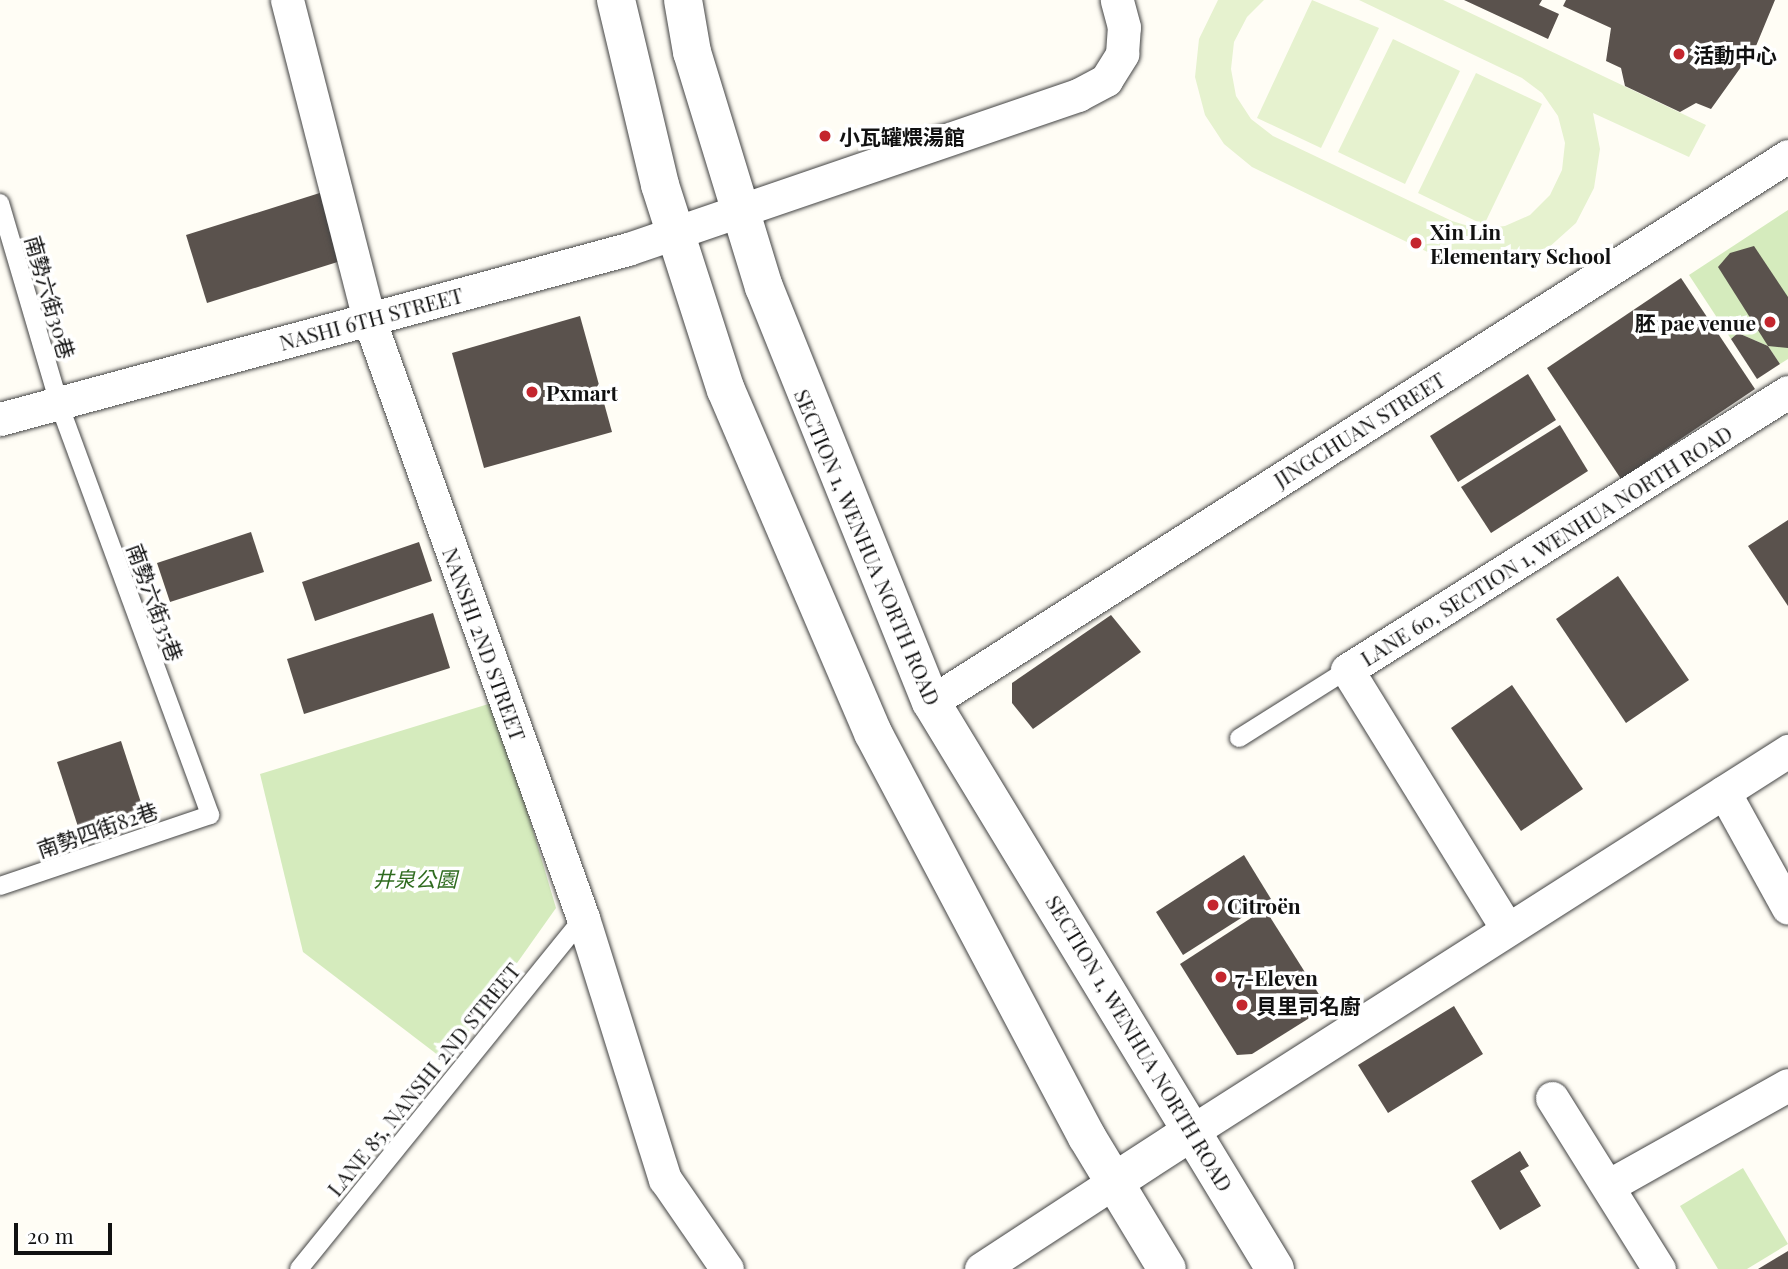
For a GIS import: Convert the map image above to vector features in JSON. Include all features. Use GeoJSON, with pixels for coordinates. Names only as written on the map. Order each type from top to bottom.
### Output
{"type":"FeatureCollection","features":[{"type":"Feature","properties":{"kind":"street","name":"NANSHI 2ND STREET"},"geometry":{"type":"LineString","coordinates":[[287,0],[369,319],[583,918],[665,1179],[727,1269]]}},
{"type":"Feature","properties":{"kind":"street"},"geometry":{"type":"LineString","coordinates":[[616,0],[674,234],[726,390],[873,733],[1114,1182],[1167,1269]]}},
{"type":"Feature","properties":{"kind":"street","name":"SECTION 1, WENHUA NORTH ROAD"},"geometry":{"type":"LineString","coordinates":[[683,0],[692,52],[740,212],[800,385],[931,702],[1194,1130],[1275,1269]]}},
{"type":"Feature","properties":{"kind":"street","name":"NASHI 6TH STREET"},"geometry":{"type":"LineString","coordinates":[[0,419],[674,234],[1078,95],[1106,80],[1122,54],[1124,27],[1117,0]]}},
{"type":"Feature","properties":{"kind":"street","name":"JINGCHUAN STREET"},"geometry":{"type":"LineString","coordinates":[[931,702],[1788,156]]}},
{"type":"Feature","properties":{"kind":"street","name":"LANE 60, SECTION 1, WENHUA NORTH ROAD"},"geometry":{"type":"LineString","coordinates":[[1506,927],[1347,670],[1788,392]]}},
{"type":"Feature","properties":{"kind":"street"},"geometry":{"type":"LineString","coordinates":[[981,1269],[1506,927],[1788,751]]}},
{"type":"Feature","properties":{"kind":"street"},"geometry":{"type":"LineString","coordinates":[[1724,792],[1788,908]]}},
{"type":"Feature","properties":{"kind":"street"},"geometry":{"type":"LineString","coordinates":[[1608,1186],[1788,1085]]}},
{"type":"Feature","properties":{"kind":"street"},"geometry":{"type":"LineString","coordinates":[[1552,1098],[1659,1269]]}},
{"type":"Feature","properties":{"kind":"lane","name":"南勢六街30巷"},"geometry":{"type":"LineString","coordinates":[[0,203],[59,404]]}},
{"type":"Feature","properties":{"kind":"lane","name":"南勢六街35巷"},"geometry":{"type":"LineString","coordinates":[[59,404],[209,816]]}},
{"type":"Feature","properties":{"kind":"lane"},"geometry":{"type":"LineString","coordinates":[[1239,738],[1347,670]]}},
{"type":"Feature","properties":{"kind":"lane","name":"南勢四街82巷"},"geometry":{"type":"LineString","coordinates":[[0,886],[209,816]]}},
{"type":"Feature","properties":{"kind":"lane","name":"LANE 85, NANSHI 2ND STREET"},"geometry":{"type":"LineString","coordinates":[[299,1269],[583,918]]}},
{"type":"Feature","properties":{"kind":"green space"},"geometry":{"type":"Polygon","coordinates":[[[1218,0],[1264,0],[1247,17],[1234,42],[1231,69],[1236,96],[1251,119],[1273,136],[1452,221],[1478,229],[1505,226],[1530,215],[1550,195],[1562,170],[1565,143],[1558,116],[1542,93],[1522,78],[1359,0],[1443,0],[1706,125],[1689,157],[1593,113],[1600,149],[1594,188],[1576,223],[1547,249],[1511,264],[1476,267],[1442,259],[1252,167],[1224,144],[1205,115],[1195,77],[1199,39],[1218,0]]]}},
{"type":"Feature","properties":{"kind":"green space"},"geometry":{"type":"Polygon","coordinates":[[[1312,0],[1379,28],[1321,148],[1257,118],[1312,0]]]}},
{"type":"Feature","properties":{"kind":"green space"},"geometry":{"type":"Polygon","coordinates":[[[1393,39],[1460,71],[1405,184],[1338,152],[1393,39]]]}},
{"type":"Feature","properties":{"kind":"green space"},"geometry":{"type":"Polygon","coordinates":[[[1476,73],[1542,104],[1484,225],[1418,193],[1476,73]]]}},
{"type":"Feature","properties":{"kind":"green space"},"geometry":{"type":"Polygon","coordinates":[[[1788,210],[1788,359],[1780,364],[1768,346],[1738,333],[1731,339],[1689,275],[1788,210]]]}},
{"type":"Feature","properties":{"kind":"green space","name":"井泉公園"},"geometry":{"type":"Polygon","coordinates":[[[495,702],[556,908],[447,1062],[303,952],[260,774],[495,702]]]}},
{"type":"Feature","properties":{"kind":"green space"},"geometry":{"type":"Polygon","coordinates":[[[1743,1168],[1788,1244],[1747,1269],[1718,1269],[1680,1206],[1743,1168]]]}},
{"type":"Feature","properties":{"kind":"building"},"geometry":{"type":"Polygon","coordinates":[[[1464,0],[1542,0],[1539,5],[1559,14],[1548,39],[1464,0]]]}},
{"type":"Feature","properties":{"kind":"building","name":"活動中心"},"geometry":{"type":"Polygon","coordinates":[[[1566,0],[1775,0],[1756,46],[1711,109],[1696,103],[1680,112],[1625,86],[1621,68],[1606,61],[1611,28],[1563,6],[1566,0]]]}},
{"type":"Feature","properties":{"kind":"building"},"geometry":{"type":"Polygon","coordinates":[[[326,191],[347,259],[207,303],[186,235],[326,191]]]}},
{"type":"Feature","properties":{"kind":"building","name":"胚 pae venue"},"geometry":{"type":"Polygon","coordinates":[[[1754,246],[1788,297],[1788,348],[1768,346],[1718,267],[1730,253],[1754,246]]]}},
{"type":"Feature","properties":{"kind":"building"},"geometry":{"type":"Polygon","coordinates":[[[1681,278],[1755,389],[1621,479],[1547,368],[1681,278]]]}},
{"type":"Feature","properties":{"kind":"building","name":"Pxmart"},"geometry":{"type":"Polygon","coordinates":[[[580,316],[612,432],[484,468],[452,353],[580,316]]]}},
{"type":"Feature","properties":{"kind":"building"},"geometry":{"type":"Polygon","coordinates":[[[1738,333],[1768,346],[1780,364],[1757,379],[1731,339],[1738,333]]]}},
{"type":"Feature","properties":{"kind":"building"},"geometry":{"type":"Polygon","coordinates":[[[1528,374],[1556,420],[1458,482],[1430,436],[1528,374]]]}},
{"type":"Feature","properties":{"kind":"building"},"geometry":{"type":"Polygon","coordinates":[[[1560,425],[1588,471],[1491,533],[1461,487],[1560,425]]]}},
{"type":"Feature","properties":{"kind":"building"},"geometry":{"type":"Polygon","coordinates":[[[1788,520],[1788,606],[1748,546],[1788,520]]]}},
{"type":"Feature","properties":{"kind":"building"},"geometry":{"type":"Polygon","coordinates":[[[251,532],[264,572],[170,602],[157,563],[251,532]]]}},
{"type":"Feature","properties":{"kind":"building"},"geometry":{"type":"Polygon","coordinates":[[[419,542],[432,581],[315,621],[302,582],[419,542]]]}},
{"type":"Feature","properties":{"kind":"building"},"geometry":{"type":"Polygon","coordinates":[[[1618,576],[1689,680],[1626,723],[1556,619],[1618,576]]]}},
{"type":"Feature","properties":{"kind":"building"},"geometry":{"type":"Polygon","coordinates":[[[433,613],[450,668],[304,714],[287,659],[433,613]]]}},
{"type":"Feature","properties":{"kind":"building"},"geometry":{"type":"Polygon","coordinates":[[[1111,615],[1141,652],[1033,729],[1012,703],[1012,683],[1111,615]]]}},
{"type":"Feature","properties":{"kind":"building"},"geometry":{"type":"Polygon","coordinates":[[[1512,685],[1583,789],[1521,831],[1451,728],[1512,685]]]}},
{"type":"Feature","properties":{"kind":"building"},"geometry":{"type":"Polygon","coordinates":[[[121,741],[146,818],[82,839],[57,762],[121,741]]]}},
{"type":"Feature","properties":{"kind":"building","name":"Citroën"},"geometry":{"type":"Polygon","coordinates":[[[1244,855],[1271,899],[1183,955],[1156,912],[1244,855]]]}},
{"type":"Feature","properties":{"kind":"building"},"geometry":{"type":"Polygon","coordinates":[[[1265,909],[1327,1007],[1252,1054],[1237,1055],[1180,964],[1265,909]]]}},
{"type":"Feature","properties":{"kind":"building"},"geometry":{"type":"Polygon","coordinates":[[[1454,1006],[1483,1054],[1388,1113],[1358,1065],[1454,1006]]]}},
{"type":"Feature","properties":{"kind":"building"},"geometry":{"type":"Polygon","coordinates":[[[1520,1151],[1529,1166],[1520,1171],[1541,1206],[1500,1230],[1471,1181],[1520,1151]]]}},
{"type":"Feature","properties":{"kind":"building"},"geometry":{"type":"Polygon","coordinates":[[[1788,1251],[1788,1269],[1758,1269],[1788,1251]]]}},
{"type":"Feature","properties":{"kind":"place","name":"活動中心"},"geometry":{"type":"Point","coordinates":[1679,54]}},
{"type":"Feature","properties":{"kind":"place","name":"小瓦罐煨湯館"},"geometry":{"type":"Point","coordinates":[825,136]}},
{"type":"Feature","properties":{"kind":"place","name":"Xin Lin Elementary School"},"geometry":{"type":"Point","coordinates":[1416,243]}},
{"type":"Feature","properties":{"kind":"place","name":"胚 pae venue"},"geometry":{"type":"Point","coordinates":[1770,322]}},
{"type":"Feature","properties":{"kind":"place","name":"Pxmart"},"geometry":{"type":"Point","coordinates":[532,392]}},
{"type":"Feature","properties":{"kind":"place","name":"Citroën"},"geometry":{"type":"Point","coordinates":[1213,905]}},
{"type":"Feature","properties":{"kind":"place","name":"7-Eleven"},"geometry":{"type":"Point","coordinates":[1221,977]}},
{"type":"Feature","properties":{"kind":"place","name":"貝里司名廚"},"geometry":{"type":"Point","coordinates":[1242,1005]}}]}
